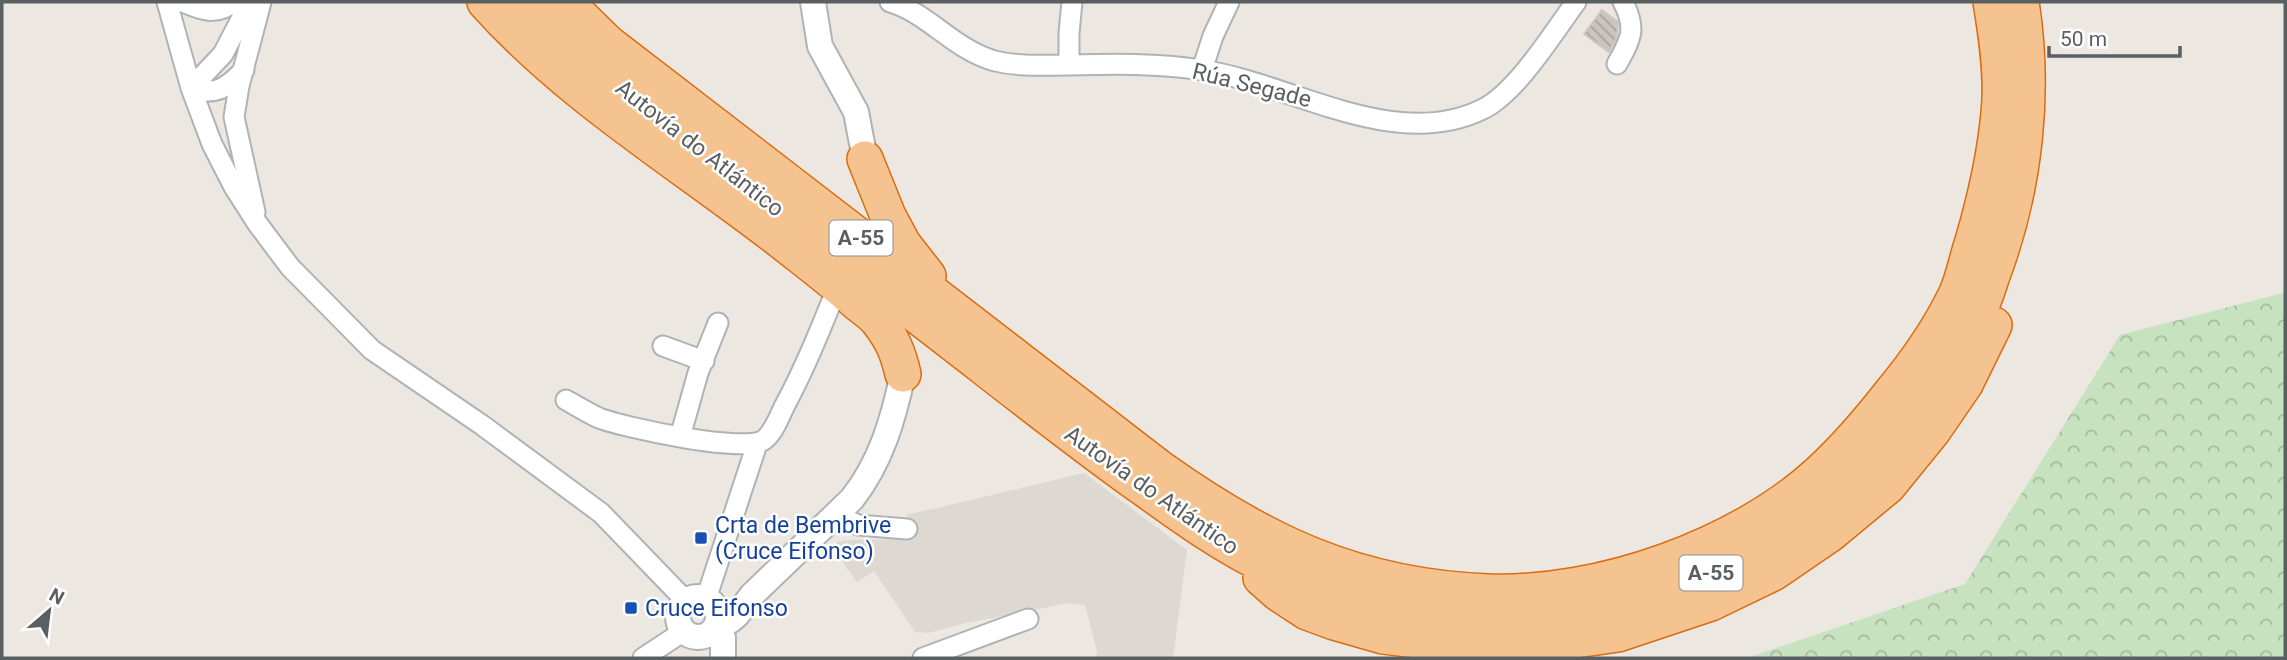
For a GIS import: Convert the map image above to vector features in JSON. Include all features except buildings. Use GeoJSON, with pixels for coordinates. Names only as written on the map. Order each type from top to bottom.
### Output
{"type":"FeatureCollection","features":[{"type":"Feature","properties":{"kind":"highway"},"geometry":{"type":"LineString","coordinates":[[485,2],[515,36],[590,100],[747,214],[878,321],[898,350],[903,374]]}},
{"type":"Feature","properties":{"kind":"highway","name":"Autovía do Atlántico"},"geometry":{"type":"LineString","coordinates":[[527,2],[592,63],[674,129],[1099,456],[1185,519],[1225,544],[1278,593],[1307,612],[1383,636],[1468,646],[1554,643],[1618,634],[1724,597],[1773,573],[1830,534],[1888,486],[1932,432],[1965,384],[1990,336],[2009,284],[2017,251],[2022,167],[2027,41],[2021,2]]}},
{"type":"Feature","properties":{"kind":"highway","name":"Autovía do Atlántico"},"geometry":{"type":"LineString","coordinates":[[566,2],[608,43],[787,182],[1180,483],[1239,521],[1283,544],[1335,565],[1380,578],[1426,587],[1490,592],[1553,588],[1608,579],[1670,560],[1721,540],[1776,506],[1819,473],[1871,419],[1919,359],[1957,293],[1985,199],[2000,111],[1997,39],[1991,2]]}},
{"type":"Feature","properties":{"kind":"highway"},"geometry":{"type":"LineString","coordinates":[[787,182],[818,192],[848,193],[860,177],[865,159]]}},
{"type":"Feature","properties":{"kind":"highway"},"geometry":{"type":"LineString","coordinates":[[865,159],[888,216],[903,244],[953,310]]}},
{"type":"Feature","properties":{"kind":"street"},"geometry":{"type":"LineString","coordinates":[[167,2],[191,88],[212,144],[234,187],[290,267],[372,350],[482,425],[601,513],[723,638],[723,658]]}},
{"type":"Feature","properties":{"kind":"street"},"geometry":{"type":"LineString","coordinates":[[183,2],[209,12],[227,7],[233,2]]}},
{"type":"Feature","properties":{"kind":"street"},"geometry":{"type":"LineString","coordinates":[[191,88],[223,54],[250,2]]}},
{"type":"Feature","properties":{"kind":"street"},"geometry":{"type":"LineString","coordinates":[[257,223],[234,117],[261,2]]}},
{"type":"Feature","properties":{"kind":"street"},"geometry":{"type":"LineString","coordinates":[[813,2],[820,46],[856,112],[865,159]]}},
{"type":"Feature","properties":{"kind":"street","name":"Rúa Segade"},"geometry":{"type":"LineString","coordinates":[[890,2],[925,19],[953,42],[995,61],[1028,65],[1151,64],[1202,70],[1264,84],[1362,117],[1394,123],[1456,118],[1484,109],[1527,69],[1576,2]]}},
{"type":"Feature","properties":{"kind":"street"},"geometry":{"type":"LineString","coordinates":[[1069,65],[1072,2]]}},
{"type":"Feature","properties":{"kind":"street"},"geometry":{"type":"LineString","coordinates":[[1202,70],[1213,36],[1229,2]]}},
{"type":"Feature","properties":{"kind":"street"},"geometry":{"type":"LineString","coordinates":[[1617,64],[1629,44],[1632,30],[1630,15],[1623,2]]}},
{"type":"Feature","properties":{"kind":"street"},"geometry":{"type":"LineString","coordinates":[[191,88],[205,93],[219,90],[244,70]]}},
{"type":"Feature","properties":{"kind":"street"},"geometry":{"type":"LineString","coordinates":[[566,400],[599,418],[622,425],[709,442],[757,444],[765,440],[773,428],[808,362],[838,286]]}},
{"type":"Feature","properties":{"kind":"street"},"geometry":{"type":"LineString","coordinates":[[680,437],[718,323]]}},
{"type":"Feature","properties":{"kind":"street"},"geometry":{"type":"LineString","coordinates":[[663,346],[704,361]]}},
{"type":"Feature","properties":{"kind":"street"},"geometry":{"type":"LineString","coordinates":[[643,658],[702,617],[752,595],[837,515],[863,486],[881,453],[893,418],[903,374]]}},
{"type":"Feature","properties":{"kind":"street"},"geometry":{"type":"LineString","coordinates":[[716,658],[709,647],[702,617],[757,444]]}},
{"type":"Feature","properties":{"kind":"street"},"geometry":{"type":"LineString","coordinates":[[837,515],[858,525],[907,528]]}},
{"type":"Feature","properties":{"kind":"street"},"geometry":{"type":"LineString","coordinates":[[923,658],[1028,619]]}},
{"type":"Feature","properties":{"kind":"shaded area"},"geometry":{"type":"Polygon","coordinates":[[[1084,473],[1187,550],[1173,658],[1096,658],[1097,651],[1085,605],[1069,603],[929,633],[915,632],[874,571],[857,582],[832,547],[837,542],[849,540],[906,539],[907,515],[1084,473]]]}},
{"type":"Feature","properties":{"kind":"green space"},"geometry":{"type":"Polygon","coordinates":[[[2283,293],[2285,658],[1747,658],[1965,584],[2120,335],[2283,293]]]}},
{"type":"Feature","properties":{"kind":"place","name":"Crta de Bembrive (Cruce Eifonso)"},"geometry":{"type":"Point","coordinates":[701,538]}},
{"type":"Feature","properties":{"kind":"place","name":"Cruce Eifonso"},"geometry":{"type":"Point","coordinates":[631,608]}}]}
